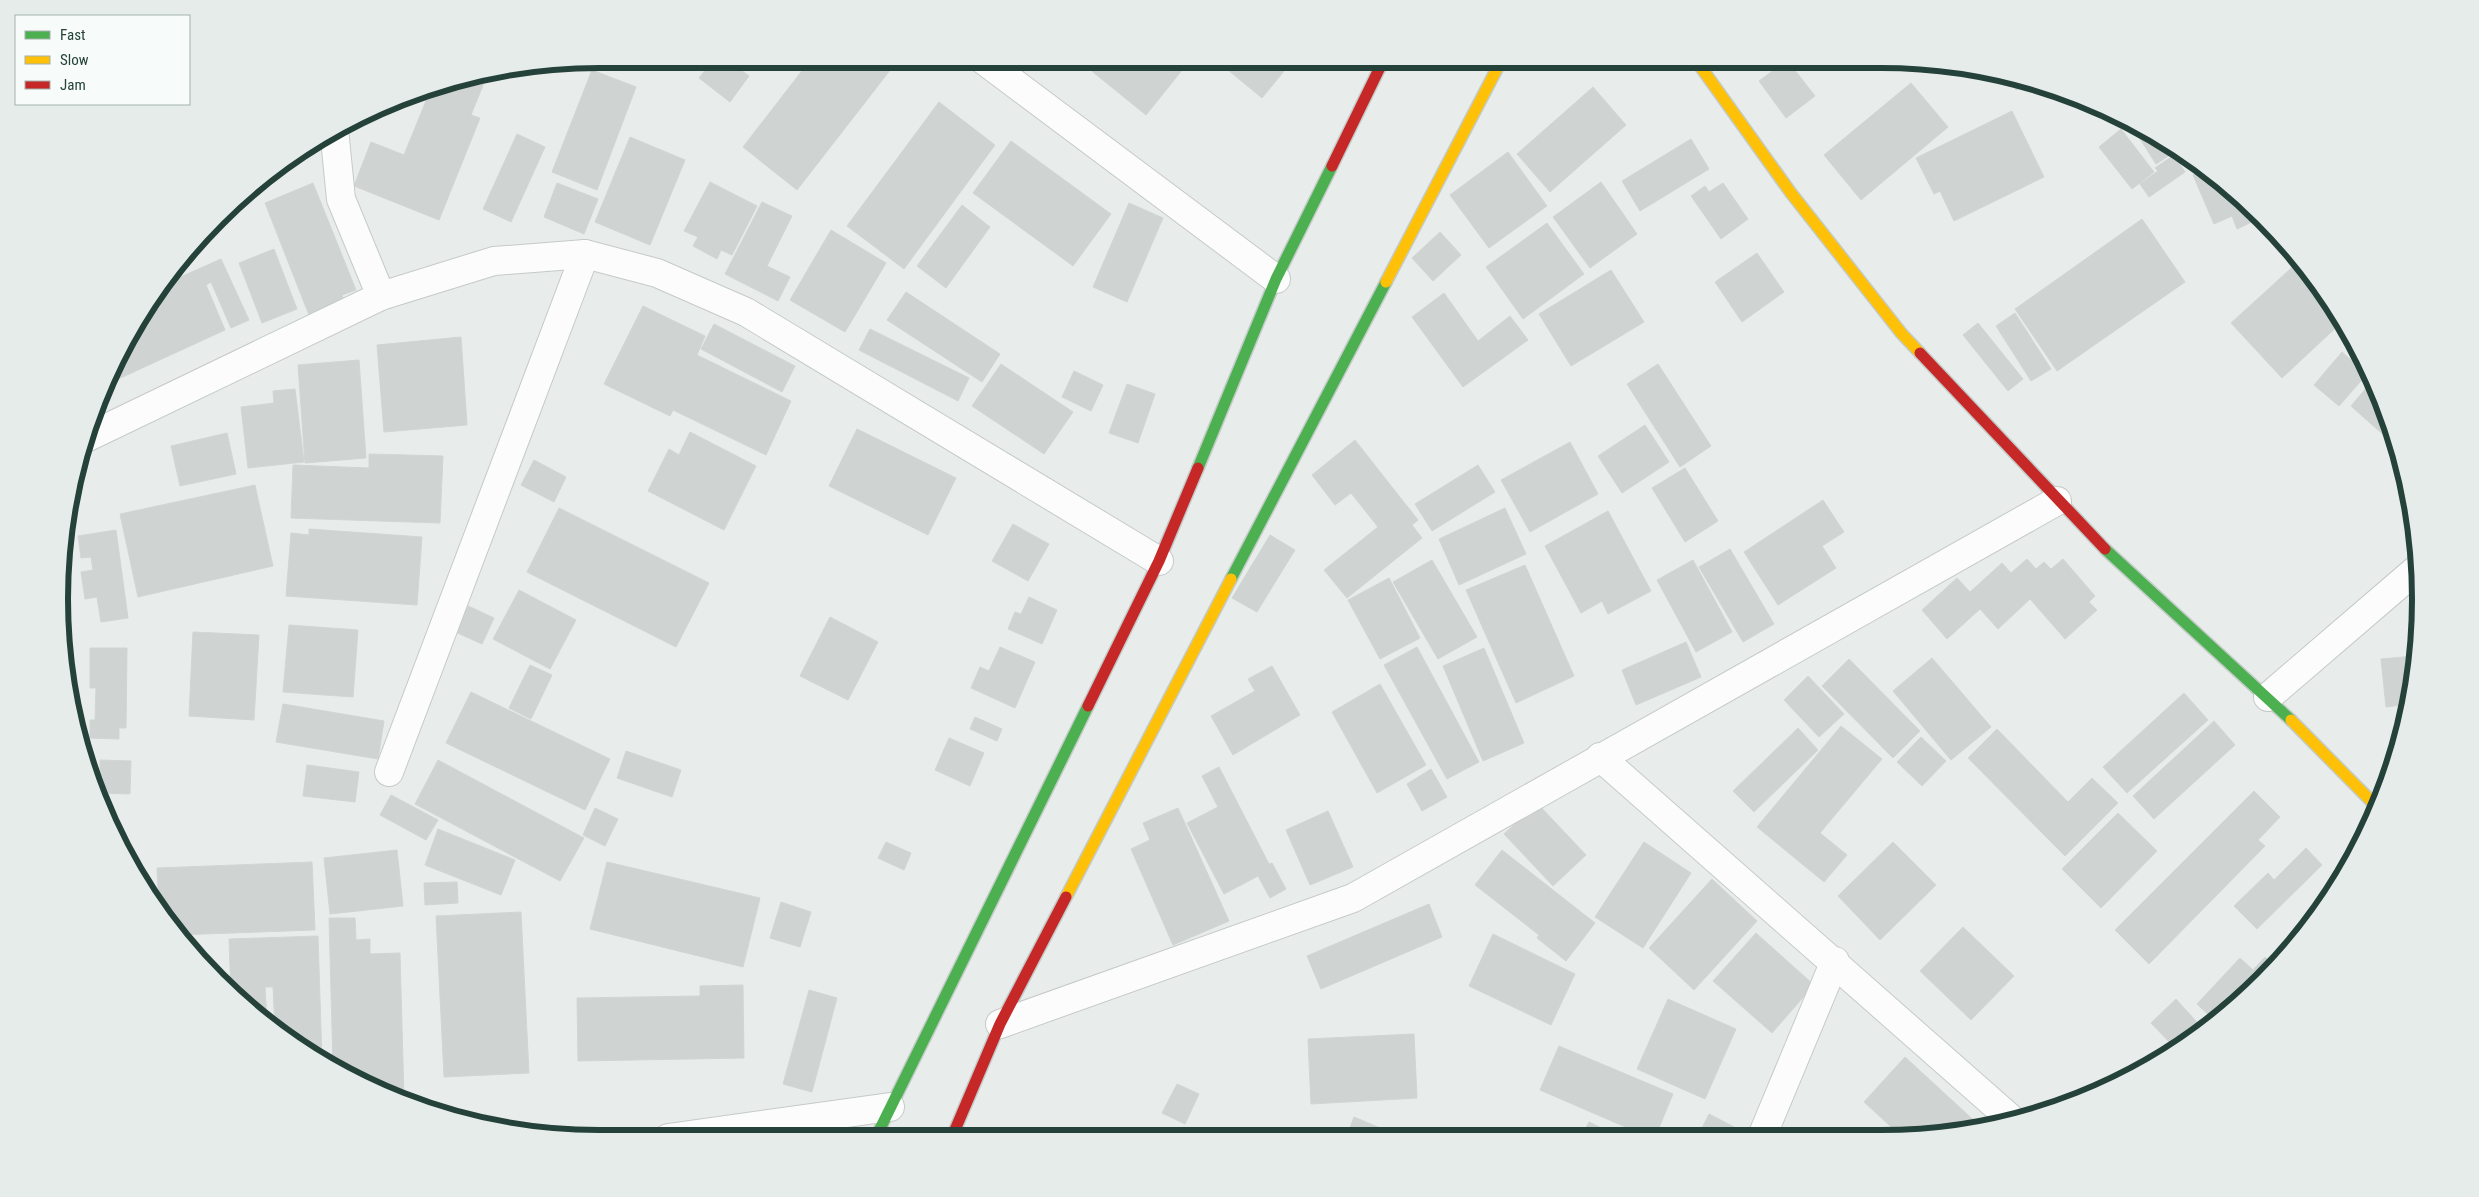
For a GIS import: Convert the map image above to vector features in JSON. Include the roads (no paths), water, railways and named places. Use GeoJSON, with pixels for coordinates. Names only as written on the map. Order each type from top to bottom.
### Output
{"type":"FeatureCollection","features":[{"type":"Feature","properties":{"kind":"street"},"geometry":{"type":"LineString","coordinates":[[994,68],[1276,279]]}},
{"type":"Feature","properties":{"kind":"street"},"geometry":{"type":"LineString","coordinates":[[879,1130],[1159,561],[1276,279],[1380,68]]}},
{"type":"Feature","properties":{"kind":"street"},"geometry":{"type":"LineString","coordinates":[[955,1130],[1000,1024],[1497,68]]}},
{"type":"Feature","properties":{"kind":"street"},"geometry":{"type":"LineString","coordinates":[[1701,68],[1791,193],[1902,334],[2057,501],[2105,549],[2268,697],[2371,801]]}},
{"type":"Feature","properties":{"kind":"street"},"geometry":{"type":"LineString","coordinates":[[335,138],[341,199],[381,296]]}},
{"type":"Feature","properties":{"kind":"street"},"geometry":{"type":"LineString","coordinates":[[94,434],[381,296],[494,261],[584,254],[657,273],[746,312],[1159,561]]}},
{"type":"Feature","properties":{"kind":"street"},"geometry":{"type":"LineString","coordinates":[[389,772],[584,254]]}},
{"type":"Feature","properties":{"kind":"street"},"geometry":{"type":"LineString","coordinates":[[1000,1024],[1353,898],[2057,501]]}},
{"type":"Feature","properties":{"kind":"street"},"geometry":{"type":"LineString","coordinates":[[2268,697],[2411,574]]}},
{"type":"Feature","properties":{"kind":"street"},"geometry":{"type":"LineString","coordinates":[[1600,757],[1835,961],[2005,1114]]}},
{"type":"Feature","properties":{"kind":"street"},"geometry":{"type":"LineString","coordinates":[[1765,1130],[1835,961]]}},
{"type":"Feature","properties":{"kind":"street"},"geometry":{"type":"LineString","coordinates":[[725,1130],[890,1107]]}}]}
